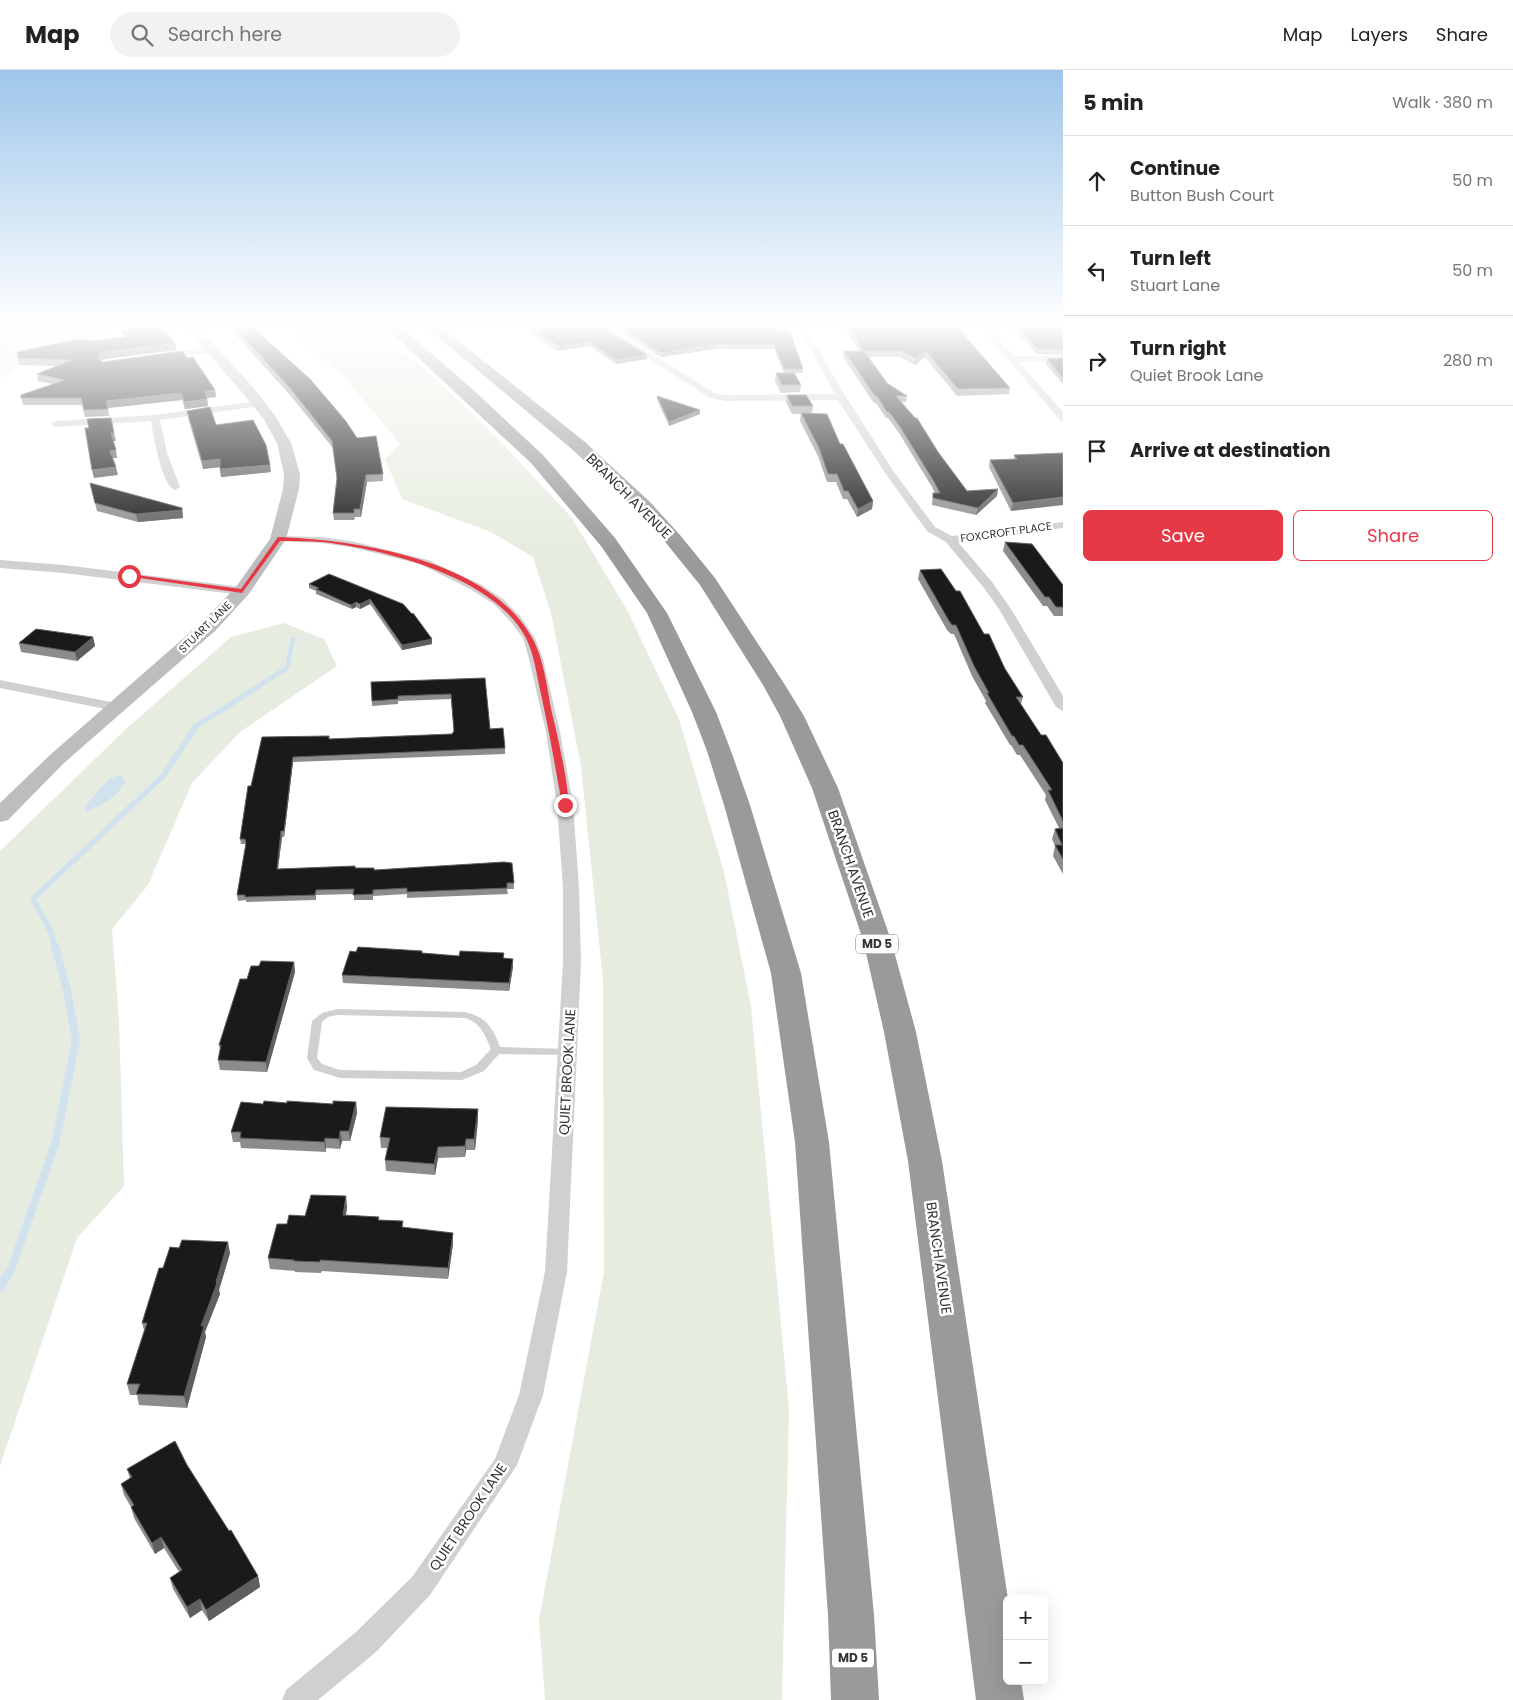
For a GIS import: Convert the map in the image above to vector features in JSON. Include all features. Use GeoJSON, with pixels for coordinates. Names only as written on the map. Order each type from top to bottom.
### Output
{"type":"FeatureCollection","features":[{"type":"Feature","properties":{"kind":"highway","name":"MD 5"},"geometry":{"type":"LineString","coordinates":[[474,399],[532,454],[608,542],[657,614],[704,712],[737,806],[786,974],[812,1142],[850,1605],[855,1700]]}},
{"type":"Feature","properties":{"kind":"highway","name":"BRANCH AVENUE"},"geometry":{"type":"LineString","coordinates":[[521,399],[579,446],[643,506],[708,582],[792,716],[825,788],[877,940],[900,1032],[925,1161],[1000,1700]]}},
{"type":"Feature","properties":{"kind":"street","name":"STUART LANE"},"geometry":{"type":"LineString","coordinates":[[0,815],[57,759],[208,627],[242,591],[278,539],[291,489],[292,474],[284,443],[269,417],[253,399]]}},
{"type":"Feature","properties":{"kind":"street"},"geometry":{"type":"LineString","coordinates":[[842,399],[921,518],[931,529],[950,540],[988,585],[1005,609],[1063,707]]}},
{"type":"Feature","properties":{"kind":"street"},"geometry":{"type":"LineString","coordinates":[[1047,399],[1063,418]]}},
{"type":"Feature","properties":{"kind":"street"},"geometry":{"type":"LineString","coordinates":[[56,424],[155,418],[257,404]]}},
{"type":"Feature","properties":{"kind":"street"},"geometry":{"type":"LineString","coordinates":[[155,418],[162,453],[175,487]]}},
{"type":"Feature","properties":{"kind":"street","name":"FOXCROFT PLACE"},"geometry":{"type":"LineString","coordinates":[[950,540],[1063,525]]}},
{"type":"Feature","properties":{"kind":"street","name":"QUIET BROOK LANE"},"geometry":{"type":"LineString","coordinates":[[278,539],[322,540],[354,545],[424,562],[476,587],[499,602],[516,619],[529,638],[536,659],[553,732],[565,805],[572,887],[572,961],[556,1272],[530,1395],[506,1465],[421,1586],[366,1642],[296,1700]]}},
{"type":"Feature","properties":{"kind":"street"},"geometry":{"type":"LineString","coordinates":[[0,564],[74,570],[242,591]]}},
{"type":"Feature","properties":{"kind":"street"},"geometry":{"type":"LineString","coordinates":[[0,684],[116,707]]}},
{"type":"Feature","properties":{"kind":"lane"},"geometry":{"type":"LineString","coordinates":[[496,1050],[485,1024],[479,1018],[465,1015],[337,1012],[325,1015],[317,1021],[312,1058],[318,1067],[340,1074],[462,1076],[480,1068],[496,1050],[568,1052]]}},
{"type":"Feature","properties":{"kind":"shaded area"},"geometry":{"type":"Polygon","coordinates":[[[363,399],[457,399],[499,440],[572,518],[627,610],[679,719],[724,872],[751,1006],[789,1409],[782,1700],[545,1700],[539,1620],[604,1272],[603,980],[581,766],[551,613],[533,557],[491,532],[402,499],[385,459],[400,444],[363,399]]]}},
{"type":"Feature","properties":{"kind":"shaded area"},"geometry":{"type":"Polygon","coordinates":[[[284,623],[324,639],[337,666],[240,732],[192,783],[148,885],[112,929],[119,1020],[124,1186],[77,1238],[0,1466],[0,851],[127,728],[231,637],[284,623]]]}},
{"type":"Feature","properties":{"kind":"water"},"geometry":{"type":"Polygon","coordinates":[[[120,775],[125,781],[118,792],[104,803],[86,812],[85,806],[109,779],[120,775]]]}},
{"type":"Feature","properties":{"kind":"building"},"geometry":{"type":"Polygon","coordinates":[[[81,399],[124,399],[106,401],[108,409],[84,410],[81,399]]]}},
{"type":"Feature","properties":{"kind":"building"},"geometry":{"type":"Polygon","coordinates":[[[183,399],[206,399],[184,402],[183,399]]]}},
{"type":"Feature","properties":{"kind":"building"},"geometry":{"type":"Polygon","coordinates":[[[299,399],[327,399],[357,438],[376,436],[383,474],[366,475],[360,509],[354,509],[354,513],[333,513],[337,478],[332,441],[299,399]]]}},
{"type":"Feature","properties":{"kind":"building"},"geometry":{"type":"Polygon","coordinates":[[[658,399],[666,399],[700,410],[669,422],[658,399]]]}},
{"type":"Feature","properties":{"kind":"building"},"geometry":{"type":"Polygon","coordinates":[[[789,399],[809,399],[813,406],[792,406],[789,399]]]}},
{"type":"Feature","properties":{"kind":"building"},"geometry":{"type":"Polygon","coordinates":[[[879,399],[899,399],[917,418],[938,452],[967,491],[998,489],[978,508],[933,498],[933,493],[940,493],[900,427],[889,412],[887,412],[879,399]]]}},
{"type":"Feature","properties":{"kind":"building"},"geometry":{"type":"Polygon","coordinates":[[[210,407],[216,425],[253,420],[266,445],[270,465],[220,469],[220,459],[202,461],[187,411],[210,407]]]}},
{"type":"Feature","properties":{"kind":"building"},"geometry":{"type":"Polygon","coordinates":[[[801,413],[827,414],[840,444],[843,444],[873,501],[858,509],[848,491],[844,491],[837,474],[828,474],[819,448],[801,413]]]}},
{"type":"Feature","properties":{"kind":"building"},"geometry":{"type":"Polygon","coordinates":[[[111,418],[114,433],[111,433],[116,450],[110,451],[116,467],[92,470],[85,428],[89,428],[87,419],[111,418]]]}},
{"type":"Feature","properties":{"kind":"building"},"geometry":{"type":"Polygon","coordinates":[[[1063,453],[1063,497],[1013,503],[990,460],[1017,459],[1014,455],[1063,453]]]}},
{"type":"Feature","properties":{"kind":"building"},"geometry":{"type":"Polygon","coordinates":[[[90,483],[182,508],[182,510],[136,514],[95,503],[90,483]]]}},
{"type":"Feature","properties":{"kind":"building"},"geometry":{"type":"Polygon","coordinates":[[[1005,542],[1032,544],[1063,585],[1063,607],[1056,607],[1049,597],[1045,597],[1005,542]]]}},
{"type":"Feature","properties":{"kind":"building"},"geometry":{"type":"Polygon","coordinates":[[[941,569],[956,591],[960,591],[984,634],[989,634],[1005,669],[1023,697],[1016,697],[1041,735],[1046,735],[1063,763],[1063,821],[1048,790],[1052,790],[1023,745],[1019,745],[1014,736],[1012,736],[987,693],[989,693],[974,666],[956,625],[952,625],[949,621],[920,570],[941,569]]]}},
{"type":"Feature","properties":{"kind":"building"},"geometry":{"type":"Polygon","coordinates":[[[329,574],[403,604],[413,613],[432,639],[402,645],[370,599],[360,604],[356,602],[351,605],[309,584],[329,574]]]}},
{"type":"Feature","properties":{"kind":"building"},"geometry":{"type":"Polygon","coordinates":[[[36,629],[93,637],[75,652],[19,643],[36,629]]]}},
{"type":"Feature","properties":{"kind":"building"},"geometry":{"type":"Polygon","coordinates":[[[485,678],[490,729],[503,728],[505,748],[293,757],[284,831],[281,831],[277,869],[355,866],[355,868],[374,868],[374,870],[504,862],[512,863],[514,883],[507,883],[507,888],[407,892],[407,888],[373,890],[373,894],[353,895],[354,889],[316,890],[315,895],[245,897],[245,895],[237,895],[246,843],[245,839],[240,839],[248,786],[251,786],[262,737],[329,736],[329,739],[452,734],[454,731],[451,694],[398,696],[398,699],[372,701],[371,682],[485,678]]]}},
{"type":"Feature","properties":{"kind":"building"},"geometry":{"type":"Polygon","coordinates":[[[1063,828],[1063,859],[1055,845],[1062,845],[1055,829],[1063,828]]]}},
{"type":"Feature","properties":{"kind":"building"},"geometry":{"type":"Polygon","coordinates":[[[358,947],[422,951],[422,953],[459,956],[460,951],[504,953],[503,958],[513,959],[509,983],[342,975],[350,951],[356,952],[358,947]]]}},
{"type":"Feature","properties":{"kind":"building"},"geometry":{"type":"Polygon","coordinates":[[[261,961],[294,962],[266,1062],[218,1060],[221,1045],[219,1045],[240,979],[247,979],[251,966],[259,966],[261,961]]]}},
{"type":"Feature","properties":{"kind":"building"},"geometry":{"type":"Polygon","coordinates":[[[264,1101],[333,1104],[333,1101],[356,1102],[349,1131],[340,1131],[339,1139],[325,1138],[324,1142],[240,1138],[241,1132],[231,1132],[241,1102],[263,1104],[264,1101]]]}},
{"type":"Feature","properties":{"kind":"building"},"geometry":{"type":"Polygon","coordinates":[[[386,1107],[478,1109],[474,1139],[466,1139],[465,1146],[438,1147],[434,1164],[385,1160],[390,1138],[380,1137],[386,1107]]]}},
{"type":"Feature","properties":{"kind":"building"},"geometry":{"type":"Polygon","coordinates":[[[311,1195],[346,1196],[343,1215],[379,1217],[378,1220],[403,1221],[402,1227],[453,1233],[448,1268],[320,1260],[320,1262],[294,1261],[268,1258],[277,1224],[287,1224],[289,1215],[305,1216],[311,1195]]]}},
{"type":"Feature","properties":{"kind":"building"},"geometry":{"type":"Polygon","coordinates":[[[182,1240],[228,1242],[217,1283],[201,1326],[204,1326],[184,1396],[136,1394],[140,1384],[127,1384],[147,1323],[142,1323],[159,1268],[163,1268],[170,1247],[179,1248],[182,1240]]]}},
{"type":"Feature","properties":{"kind":"building"},"geometry":{"type":"Polygon","coordinates":[[[175,1441],[187,1465],[229,1531],[231,1530],[258,1576],[206,1610],[200,1599],[187,1607],[170,1578],[182,1570],[161,1537],[152,1543],[131,1507],[134,1505],[121,1484],[132,1477],[127,1469],[175,1441]]]}},
{"type":"Feature","properties":{"kind":"waterway"},"geometry":{"type":"LineString","coordinates":[[257,687],[287,668],[293,639]]}},
{"type":"Feature","properties":{"kind":"waterway"},"geometry":{"type":"LineString","coordinates":[[55,947],[50,930],[33,899],[163,776],[196,726],[259,686]]}},
{"type":"Feature","properties":{"kind":"waterway"},"geometry":{"type":"LineString","coordinates":[[5,1279],[12,1267],[56,1141],[76,1040],[67,990],[55,946]]}},
{"type":"Feature","properties":{"kind":"waterway"},"geometry":{"type":"LineString","coordinates":[[0,1287],[6,1277]]}},
{"type":"Feature","properties":{"kind":"route"},"geometry":{"type":"LineString","coordinates":[[129,576],[242,591],[278,539],[322,540],[379,550],[424,562],[476,587],[499,602],[516,619],[529,638],[536,659],[553,732],[565,805]]}}]}
